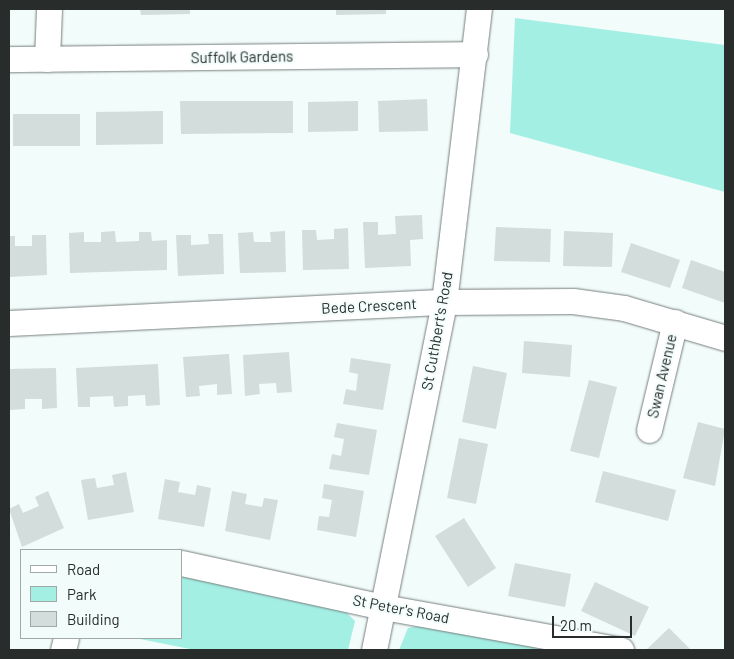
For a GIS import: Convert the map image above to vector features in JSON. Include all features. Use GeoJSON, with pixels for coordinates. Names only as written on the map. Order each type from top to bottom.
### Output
{"type":"FeatureCollection","features":[{"type":"Feature","properties":{"kind":"street"},"geometry":{"type":"LineString","coordinates":[[47,59],[49,9]]}},
{"type":"Feature","properties":{"kind":"street","name":"St Cuthbert's Road"},"geometry":{"type":"LineString","coordinates":[[374,650],[444,302],[479,9]]}},
{"type":"Feature","properties":{"kind":"street","name":"Suffolk Gardens"},"geometry":{"type":"LineString","coordinates":[[9,59],[475,54]]}},
{"type":"Feature","properties":{"kind":"street","name":"Bede Crescent"},"geometry":{"type":"LineString","coordinates":[[9,323],[444,302],[573,301],[675,322],[725,338]]}},
{"type":"Feature","properties":{"kind":"street","name":"Swan Avenue"},"geometry":{"type":"LineString","coordinates":[[649,430],[675,322]]}},
{"type":"Feature","properties":{"kind":"street","name":"St Peter's Road"},"geometry":{"type":"LineString","coordinates":[[182,563],[383,607],[621,650]]}},
{"type":"Feature","properties":{"kind":"green space"},"geometry":{"type":"Polygon","coordinates":[[[515,18],[725,45],[725,192],[510,133],[515,18]]]}},
{"type":"Feature","properties":{"kind":"green space"},"geometry":{"type":"Polygon","coordinates":[[[182,575],[337,603],[355,621],[348,650],[195,650],[140,639],[182,639],[182,575]]]}},
{"type":"Feature","properties":{"kind":"green space"},"geometry":{"type":"Polygon","coordinates":[[[428,624],[549,650],[399,650],[408,628],[428,624]]]}},
{"type":"Feature","properties":{"kind":"building"},"geometry":{"type":"Polygon","coordinates":[[[140,9],[190,9],[190,14],[141,15],[140,9]]]}},
{"type":"Feature","properties":{"kind":"building"},"geometry":{"type":"Polygon","coordinates":[[[336,9],[386,9],[386,14],[336,15],[336,9]]]}},
{"type":"Feature","properties":{"kind":"building"},"geometry":{"type":"Polygon","coordinates":[[[427,99],[428,131],[379,132],[378,101],[427,99]]]}},
{"type":"Feature","properties":{"kind":"building"},"geometry":{"type":"Polygon","coordinates":[[[180,101],[293,101],[293,133],[181,134],[180,101]]]}},
{"type":"Feature","properties":{"kind":"building"},"geometry":{"type":"Polygon","coordinates":[[[358,101],[358,131],[308,132],[308,102],[358,101]]]}},
{"type":"Feature","properties":{"kind":"building"},"geometry":{"type":"Polygon","coordinates":[[[163,111],[163,144],[96,145],[96,112],[163,111]]]}},
{"type":"Feature","properties":{"kind":"building"},"geometry":{"type":"Polygon","coordinates":[[[13,114],[80,114],[80,146],[13,146],[13,114]]]}},
{"type":"Feature","properties":{"kind":"building"},"geometry":{"type":"Polygon","coordinates":[[[422,215],[423,239],[410,240],[411,266],[365,268],[363,222],[378,222],[378,235],[396,234],[395,216],[422,215]]]}},
{"type":"Feature","properties":{"kind":"building"},"geometry":{"type":"Polygon","coordinates":[[[496,227],[551,229],[550,262],[494,261],[496,227]]]}},
{"type":"Feature","properties":{"kind":"building"},"geometry":{"type":"Polygon","coordinates":[[[348,228],[349,269],[303,270],[302,230],[316,230],[317,240],[334,239],[334,229],[348,228]]]}},
{"type":"Feature","properties":{"kind":"building"},"geometry":{"type":"Polygon","coordinates":[[[115,231],[116,242],[139,241],[139,232],[151,232],[152,241],[167,240],[167,270],[70,273],[69,233],[84,232],[84,242],[101,242],[101,232],[115,231]]]}},
{"type":"Feature","properties":{"kind":"building"},"geometry":{"type":"Polygon","coordinates":[[[285,231],[286,272],[240,273],[238,233],[253,232],[254,242],[271,242],[270,232],[285,231]]]}},
{"type":"Feature","properties":{"kind":"building"},"geometry":{"type":"Polygon","coordinates":[[[564,231],[613,233],[612,267],[563,266],[564,231]]]}},
{"type":"Feature","properties":{"kind":"building"},"geometry":{"type":"Polygon","coordinates":[[[208,234],[223,234],[224,274],[178,276],[176,235],[191,235],[191,245],[209,244],[208,234]]]}},
{"type":"Feature","properties":{"kind":"building"},"geometry":{"type":"Polygon","coordinates":[[[32,235],[46,235],[47,275],[9,277],[9,236],[15,236],[15,246],[32,246],[32,235]]]}},
{"type":"Feature","properties":{"kind":"building"},"geometry":{"type":"Polygon","coordinates":[[[631,243],[680,260],[670,288],[621,272],[631,243]]]}},
{"type":"Feature","properties":{"kind":"building"},"geometry":{"type":"Polygon","coordinates":[[[691,260],[725,272],[725,303],[682,288],[691,260]]]}},
{"type":"Feature","properties":{"kind":"building"},"geometry":{"type":"Polygon","coordinates":[[[524,341],[572,345],[570,377],[522,373],[524,341]]]}},
{"type":"Feature","properties":{"kind":"building"},"geometry":{"type":"Polygon","coordinates":[[[289,352],[292,392],[277,393],[276,383],[259,384],[260,394],[245,396],[243,355],[289,352]]]}},
{"type":"Feature","properties":{"kind":"building"},"geometry":{"type":"Polygon","coordinates":[[[229,354],[232,394],[217,395],[217,384],[199,386],[200,396],[186,397],[183,357],[229,354]]]}},
{"type":"Feature","properties":{"kind":"building"},"geometry":{"type":"Polygon","coordinates":[[[351,358],[391,364],[383,410],[343,404],[346,389],[356,391],[358,374],[349,372],[351,358]]]}},
{"type":"Feature","properties":{"kind":"building"},"geometry":{"type":"Polygon","coordinates":[[[158,364],[160,405],[146,406],[145,395],[128,396],[128,406],[114,407],[113,396],[90,397],[90,407],[78,407],[76,368],[158,364]]]}},
{"type":"Feature","properties":{"kind":"building"},"geometry":{"type":"Polygon","coordinates":[[[473,366],[507,373],[496,429],[462,422],[473,366]]]}},
{"type":"Feature","properties":{"kind":"building"},"geometry":{"type":"Polygon","coordinates":[[[56,368],[57,408],[42,409],[42,399],[25,399],[25,409],[10,410],[9,369],[56,368]]]}},
{"type":"Feature","properties":{"kind":"building"},"geometry":{"type":"Polygon","coordinates":[[[589,380],[617,387],[599,458],[570,451],[589,380]]]}},
{"type":"Feature","properties":{"kind":"building"},"geometry":{"type":"Polygon","coordinates":[[[698,422],[725,429],[715,486],[683,478],[698,422]]]}},
{"type":"Feature","properties":{"kind":"building"},"geometry":{"type":"Polygon","coordinates":[[[337,423],[377,430],[369,475],[329,469],[332,454],[341,456],[344,439],[334,437],[337,423]]]}},
{"type":"Feature","properties":{"kind":"building"},"geometry":{"type":"Polygon","coordinates":[[[459,438],[488,444],[476,504],[447,498],[459,438]]]}},
{"type":"Feature","properties":{"kind":"building"},"geometry":{"type":"Polygon","coordinates":[[[603,471],[676,490],[668,521],[595,502],[603,471]]]}},
{"type":"Feature","properties":{"kind":"building"},"geometry":{"type":"Polygon","coordinates":[[[126,472],[134,512],[88,520],[81,480],[95,478],[97,488],[114,485],[112,475],[126,472]]]}},
{"type":"Feature","properties":{"kind":"building"},"geometry":{"type":"Polygon","coordinates":[[[165,479],[180,482],[178,492],[195,495],[197,485],[211,488],[204,527],[158,519],[165,479]]]}},
{"type":"Feature","properties":{"kind":"building"},"geometry":{"type":"Polygon","coordinates":[[[324,484],[364,491],[356,537],[317,530],[319,516],[329,517],[332,500],[322,498],[324,484]]]}},
{"type":"Feature","properties":{"kind":"building"},"geometry":{"type":"Polygon","coordinates":[[[48,491],[64,528],[22,547],[9,509],[19,504],[23,513],[39,506],[35,497],[48,491]]]}},
{"type":"Feature","properties":{"kind":"building"},"geometry":{"type":"Polygon","coordinates":[[[232,491],[247,494],[245,504],[262,507],[264,498],[278,500],[270,540],[225,531],[232,491]]]}},
{"type":"Feature","properties":{"kind":"building"},"geometry":{"type":"Polygon","coordinates":[[[464,518],[496,568],[468,587],[435,536],[464,518]]]}},
{"type":"Feature","properties":{"kind":"building"},"geometry":{"type":"Polygon","coordinates":[[[515,563],[571,574],[565,607],[508,596],[515,563]]]}},
{"type":"Feature","properties":{"kind":"building"},"geometry":{"type":"Polygon","coordinates":[[[595,582],[649,607],[635,636],[581,611],[595,582]]]}},
{"type":"Feature","properties":{"kind":"building"},"geometry":{"type":"Polygon","coordinates":[[[669,628],[691,650],[646,650],[669,628]]]}}]}
